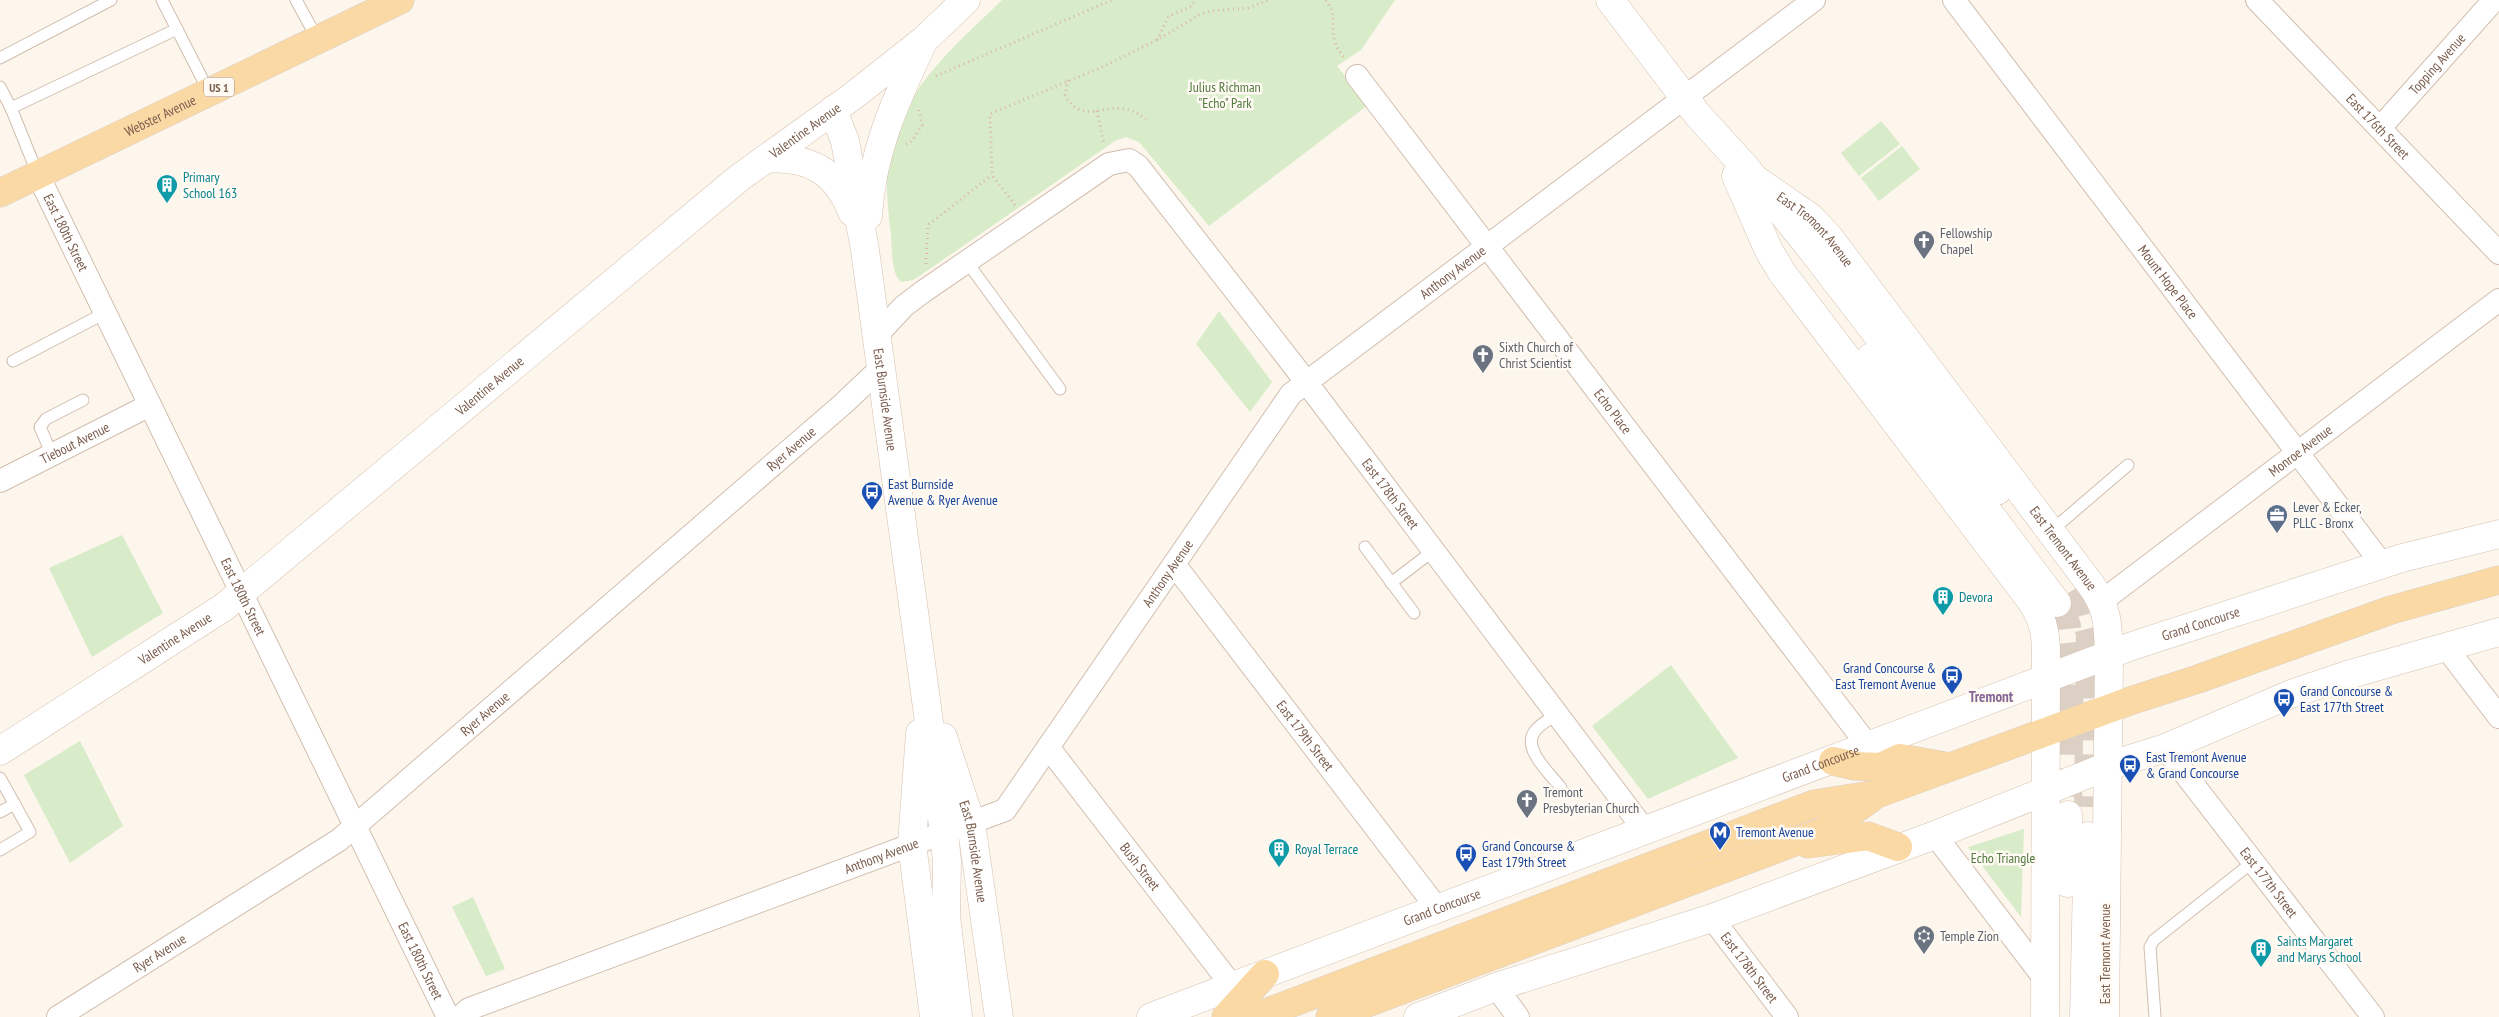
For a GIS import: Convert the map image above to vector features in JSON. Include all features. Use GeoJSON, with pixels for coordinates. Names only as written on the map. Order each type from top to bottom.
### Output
{"type":"FeatureCollection","features":[{"type":"Feature","properties":{"kind":"main road","name":"Webster Avenue"},"geometry":{"type":"LineString","coordinates":[[0,193],[400,0]]}},
{"type":"Feature","properties":{"kind":"main road","name":"East Tremont Avenue"},"geometry":{"type":"LineString","coordinates":[[1610,0],[2065,596]]}},
{"type":"Feature","properties":{"kind":"main road","name":"Valentine Avenue"},"geometry":{"type":"LineString","coordinates":[[0,752],[224,607],[717,197],[924,40],[963,1]]}},
{"type":"Feature","properties":{"kind":"main road"},"geometry":{"type":"LineString","coordinates":[[865,250],[871,182],[882,134],[924,40]]}},
{"type":"Feature","properties":{"kind":"main road","name":"East Burnside Avenue"},"geometry":{"type":"LineString","coordinates":[[833,110],[845,141],[865,250],[877,335],[944,833],[947,861],[946,916],[958,1017]]}},
{"type":"Feature","properties":{"kind":"main road"},"geometry":{"type":"LineString","coordinates":[[765,159],[795,158],[822,172],[841,191],[865,250]]}},
{"type":"Feature","properties":{"kind":"main road","name":"East Tremont Avenue"},"geometry":{"type":"LineString","coordinates":[[1746,177],[1802,212],[1829,237],[2102,601],[2109,622],[2105,1017]]}},
{"type":"Feature","properties":{"kind":"main road","name":"East Tremont Avenue"},"geometry":{"type":"LineString","coordinates":[[1746,177],[1769,251],[1783,274],[2035,607],[2046,634],[2044,1017]]}},
{"type":"Feature","properties":{"kind":"main road","name":"Grand Concourse"},"geometry":{"type":"LineString","coordinates":[[1151,1017],[2109,657],[2132,646],[2382,564],[2499,534]]}},
{"type":"Feature","properties":{"kind":"main road"},"geometry":{"type":"LineString","coordinates":[[1256,1017],[1814,804],[1877,794],[2108,711],[2130,701],[2198,679],[2391,610],[2499,580]]}},
{"type":"Feature","properties":{"kind":"main road"},"geometry":{"type":"LineString","coordinates":[[1418,1017],[1496,987],[1712,918],[1898,847],[1935,835],[2108,766],[2165,748],[2291,694],[2444,646],[2499,632]]}},
{"type":"Feature","properties":{"kind":"main road","name":"East Burnside Avenue"},"geometry":{"type":"LineString","coordinates":[[925,692],[947,746],[972,823],[999,1017]]}},
{"type":"Feature","properties":{"kind":"main road","name":"East Burnside Avenue"},"geometry":{"type":"LineString","coordinates":[[925,692],[917,758],[912,844],[934,1017]]}},
{"type":"Feature","properties":{"kind":"main road"},"geometry":{"type":"LineString","coordinates":[[1833,761],[1854,766],[1881,767],[1900,758],[1950,767]]}},
{"type":"Feature","properties":{"kind":"main road"},"geometry":{"type":"LineString","coordinates":[[1330,1017],[1373,1007],[1824,830],[1877,794]]}},
{"type":"Feature","properties":{"kind":"main road","name":"East Tremont Avenue"},"geometry":{"type":"LineString","coordinates":[[2068,1017],[2078,811],[2084,1017]]}},
{"type":"Feature","properties":{"kind":"main road"},"geometry":{"type":"LineString","coordinates":[[1777,848],[1868,836],[1898,847]]}},
{"type":"Feature","properties":{"kind":"main road","name":"East Burnside Avenue"},"geometry":{"type":"LineString","coordinates":[[947,861],[962,915],[976,1017]]}},
{"type":"Feature","properties":{"kind":"main road"},"geometry":{"type":"LineString","coordinates":[[1226,1017],[1265,974]]}},
{"type":"Feature","properties":{"kind":"street","name":"Anthony Avenue"},"geometry":{"type":"LineString","coordinates":[[460,1017],[469,1010],[1005,810],[1289,396],[1486,245],[1690,106],[1814,0]]}},
{"type":"Feature","properties":{"kind":"street","name":"Mount Hope Place"},"geometry":{"type":"LineString","coordinates":[[1954,0],[2382,564]]}},
{"type":"Feature","properties":{"kind":"street","name":"East 176th Street"},"geometry":{"type":"LineString","coordinates":[[2257,0],[2499,253]]}},
{"type":"Feature","properties":{"kind":"street","name":"Topping Avenue"},"geometry":{"type":"LineString","coordinates":[[2380,128],[2494,0]]}},
{"type":"Feature","properties":{"kind":"street","name":"Echo Place"},"geometry":{"type":"LineString","coordinates":[[1357,76],[1869,747]]}},
{"type":"Feature","properties":{"kind":"street","name":"East 178th Street"},"geometry":{"type":"LineString","coordinates":[[967,262],[1108,164],[1129,160],[1145,174],[1306,382],[1646,832]]}},
{"type":"Feature","properties":{"kind":"street","name":"East 180th Street"},"geometry":{"type":"LineString","coordinates":[[38,175],[448,1017]]}},
{"type":"Feature","properties":{"kind":"street"},"geometry":{"type":"LineString","coordinates":[[877,335],[904,306],[967,262]]}},
{"type":"Feature","properties":{"kind":"street","name":"Monroe Avenue"},"geometry":{"type":"LineString","coordinates":[[2102,601],[2499,300]]}},
{"type":"Feature","properties":{"kind":"street","name":"Ryer Avenue"},"geometry":{"type":"LineString","coordinates":[[58,1017],[324,850],[843,404],[881,368]]}},
{"type":"Feature","properties":{"kind":"street","name":"Tiebout Avenue"},"geometry":{"type":"LineString","coordinates":[[0,481],[150,405]]}},
{"type":"Feature","properties":{"kind":"street","name":"East 179th Street"},"geometry":{"type":"LineString","coordinates":[[1174,564],[1437,908]]}},
{"type":"Feature","properties":{"kind":"street"},"geometry":{"type":"LineString","coordinates":[[2444,646],[2499,717]]}},
{"type":"Feature","properties":{"kind":"street","name":"Bush Street"},"geometry":{"type":"LineString","coordinates":[[1048,747],[1233,987]]}},
{"type":"Feature","properties":{"kind":"street","name":"East 177th Street"},"geometry":{"type":"LineString","coordinates":[[2165,748],[2373,1017]]}},
{"type":"Feature","properties":{"kind":"street"},"geometry":{"type":"LineString","coordinates":[[1935,835],[2044,978]]}},
{"type":"Feature","properties":{"kind":"street","name":"East 178th Street"},"geometry":{"type":"LineString","coordinates":[[1712,918],[1787,1017]]}},
{"type":"Feature","properties":{"kind":"street"},"geometry":{"type":"LineString","coordinates":[[1496,987],[1518,1017]]}},
{"type":"Feature","properties":{"kind":"lane"},"geometry":{"type":"LineString","coordinates":[[0,58],[111,0]]}},
{"type":"Feature","properties":{"kind":"lane"},"geometry":{"type":"LineString","coordinates":[[162,0],[209,92]]}},
{"type":"Feature","properties":{"kind":"lane"},"geometry":{"type":"LineString","coordinates":[[296,0],[318,40]]}},
{"type":"Feature","properties":{"kind":"lane"},"geometry":{"type":"LineString","coordinates":[[11,108],[177,29]]}},
{"type":"Feature","properties":{"kind":"lane"},"geometry":{"type":"LineString","coordinates":[[0,87],[11,108],[38,175]]}},
{"type":"Feature","properties":{"kind":"lane"},"geometry":{"type":"LineString","coordinates":[[967,262],[1060,389]]}},
{"type":"Feature","properties":{"kind":"lane"},"geometry":{"type":"LineString","coordinates":[[13,361],[105,313]]}},
{"type":"Feature","properties":{"kind":"lane"},"geometry":{"type":"LineString","coordinates":[[52,455],[40,427],[46,419],[83,400]]}},
{"type":"Feature","properties":{"kind":"lane"},"geometry":{"type":"LineString","coordinates":[[2051,531],[2128,465]]}},
{"type":"Feature","properties":{"kind":"lane"},"geometry":{"type":"LineString","coordinates":[[1365,547],[1414,613]]}},
{"type":"Feature","properties":{"kind":"lane"},"geometry":{"type":"LineString","coordinates":[[1392,583],[1433,550]]}},
{"type":"Feature","properties":{"kind":"lane"},"geometry":{"type":"LineString","coordinates":[[1557,714],[1535,731],[1531,742],[1534,753],[1561,788]]}},
{"type":"Feature","properties":{"kind":"lane"},"geometry":{"type":"LineString","coordinates":[[0,778],[30,832],[0,850]]}},
{"type":"Feature","properties":{"kind":"lane"},"geometry":{"type":"LineString","coordinates":[[0,812],[15,804]]}},
{"type":"Feature","properties":{"kind":"lane"},"geometry":{"type":"LineString","coordinates":[[2155,1017],[2150,947],[2154,940],[2254,861]]}},
{"type":"Feature","properties":{"kind":"path"},"geometry":{"type":"LineString","coordinates":[[936,76],[1112,0]]}},
{"type":"Feature","properties":{"kind":"path"},"geometry":{"type":"LineString","coordinates":[[1157,40],[1169,16],[1192,6],[1196,0]]}},
{"type":"Feature","properties":{"kind":"path"},"geometry":{"type":"LineString","coordinates":[[1015,205],[992,175],[990,114],[1157,40],[1211,11],[1248,8],[1269,0]]}},
{"type":"Feature","properties":{"kind":"path"},"geometry":{"type":"LineString","coordinates":[[1326,0],[1335,16],[1334,40],[1337,49],[1343,55]]}},
{"type":"Feature","properties":{"kind":"path"},"geometry":{"type":"LineString","coordinates":[[1068,80],[1065,95],[1072,106],[1081,112],[1123,108],[1146,118]]}},
{"type":"Feature","properties":{"kind":"path"},"geometry":{"type":"LineString","coordinates":[[903,145],[912,141],[922,125],[918,106]]}},
{"type":"Feature","properties":{"kind":"path"},"geometry":{"type":"LineString","coordinates":[[1097,111],[1104,144]]}},
{"type":"Feature","properties":{"kind":"path"},"geometry":{"type":"LineString","coordinates":[[926,265],[928,225],[992,175]]}},
{"type":"Feature","properties":{"kind":"green space","name":"Julius Richman \"Echo\" Park"},"geometry":{"type":"Polygon","coordinates":[[[1002,0],[1395,0],[1361,50],[1337,66],[1368,105],[1209,226],[1139,142],[1126,137],[1115,141],[921,275],[913,280],[901,282],[895,273],[893,260],[887,182],[888,160],[898,127],[908,105],[935,68],[1002,0]]]}},
{"type":"Feature","properties":{"kind":"green space"},"geometry":{"type":"Polygon","coordinates":[[[1881,121],[1900,144],[1859,176],[1841,153],[1881,121]]]}},
{"type":"Feature","properties":{"kind":"green space"},"geometry":{"type":"Polygon","coordinates":[[[1902,146],[1920,169],[1879,201],[1861,178],[1902,146]]]}},
{"type":"Feature","properties":{"kind":"green space"},"geometry":{"type":"Polygon","coordinates":[[[1219,311],[1272,382],[1250,412],[1196,344],[1219,311]]]}},
{"type":"Feature","properties":{"kind":"green space"},"geometry":{"type":"Polygon","coordinates":[[[122,535],[163,613],[92,657],[49,568],[122,535]]]}},
{"type":"Feature","properties":{"kind":"green space"},"geometry":{"type":"Polygon","coordinates":[[[1671,665],[1738,758],[1648,799],[1592,726],[1671,665]]]}},
{"type":"Feature","properties":{"kind":"green space"},"geometry":{"type":"Polygon","coordinates":[[[80,741],[123,826],[70,863],[24,775],[80,741]]]}},
{"type":"Feature","properties":{"kind":"green space","name":"Echo Triangle"},"geometry":{"type":"Polygon","coordinates":[[[2024,829],[2021,917],[1968,847],[2024,829]]]}},
{"type":"Feature","properties":{"kind":"green space"},"geometry":{"type":"Polygon","coordinates":[[[473,897],[505,969],[486,976],[452,907],[473,897]]]}},
{"type":"Feature","properties":{"kind":"tunnel"},"geometry":{"type":"LineString","coordinates":[[2073,590],[2082,604],[2090,634],[2088,807]]}},
{"type":"Feature","properties":{"kind":"tunnel"},"geometry":{"type":"LineString","coordinates":[[2057,603],[2067,626],[2070,654],[2068,815]]}},
{"type":"Feature","properties":{"kind":"place","name":"Primary School 163"},"geometry":{"type":"Point","coordinates":[167,204]}},
{"type":"Feature","properties":{"kind":"place","name":"Fellowship Chapel"},"geometry":{"type":"Point","coordinates":[1924,260]}},
{"type":"Feature","properties":{"kind":"place","name":"Sixth Church of Christ Scientist"},"geometry":{"type":"Point","coordinates":[1483,374]}},
{"type":"Feature","properties":{"kind":"place","name":"East Burnside Avenue & Ryer Avenue"},"geometry":{"type":"Point","coordinates":[872,511]}},
{"type":"Feature","properties":{"kind":"place","name":"Lever & Ecker, PLLC - Bronx"},"geometry":{"type":"Point","coordinates":[2277,534]}},
{"type":"Feature","properties":{"kind":"place","name":"Devora"},"geometry":{"type":"Point","coordinates":[1943,616]}},
{"type":"Feature","properties":{"kind":"place","name":"Grand Concourse & East Tremont Avenue"},"geometry":{"type":"Point","coordinates":[1952,695]}},
{"type":"Feature","properties":{"kind":"place","name":"Grand Concourse & East 177th Street"},"geometry":{"type":"Point","coordinates":[2284,718]}},
{"type":"Feature","properties":{"kind":"place","name":"East Tremont Avenue & Grand Concourse"},"geometry":{"type":"Point","coordinates":[2130,784]}},
{"type":"Feature","properties":{"kind":"place","name":"Tremont Presbyterian Church"},"geometry":{"type":"Point","coordinates":[1527,819]}},
{"type":"Feature","properties":{"kind":"place","name":"Tremont Avenue"},"geometry":{"type":"Point","coordinates":[1720,851]}},
{"type":"Feature","properties":{"kind":"place","name":"Royal Terrace"},"geometry":{"type":"Point","coordinates":[1279,868]}},
{"type":"Feature","properties":{"kind":"place","name":"Grand Concourse & East 179th Street"},"geometry":{"type":"Point","coordinates":[1466,873]}},
{"type":"Feature","properties":{"kind":"place","name":"Temple Zion"},"geometry":{"type":"Point","coordinates":[1924,955]}},
{"type":"Feature","properties":{"kind":"place","name":"Saints Margaret and Marys School"},"geometry":{"type":"Point","coordinates":[2261,968]}},
{"type":"Feature","properties":{"kind":"district","name":"Tremont"},"geometry":{"type":"Point","coordinates":[1991,696]}}]}
